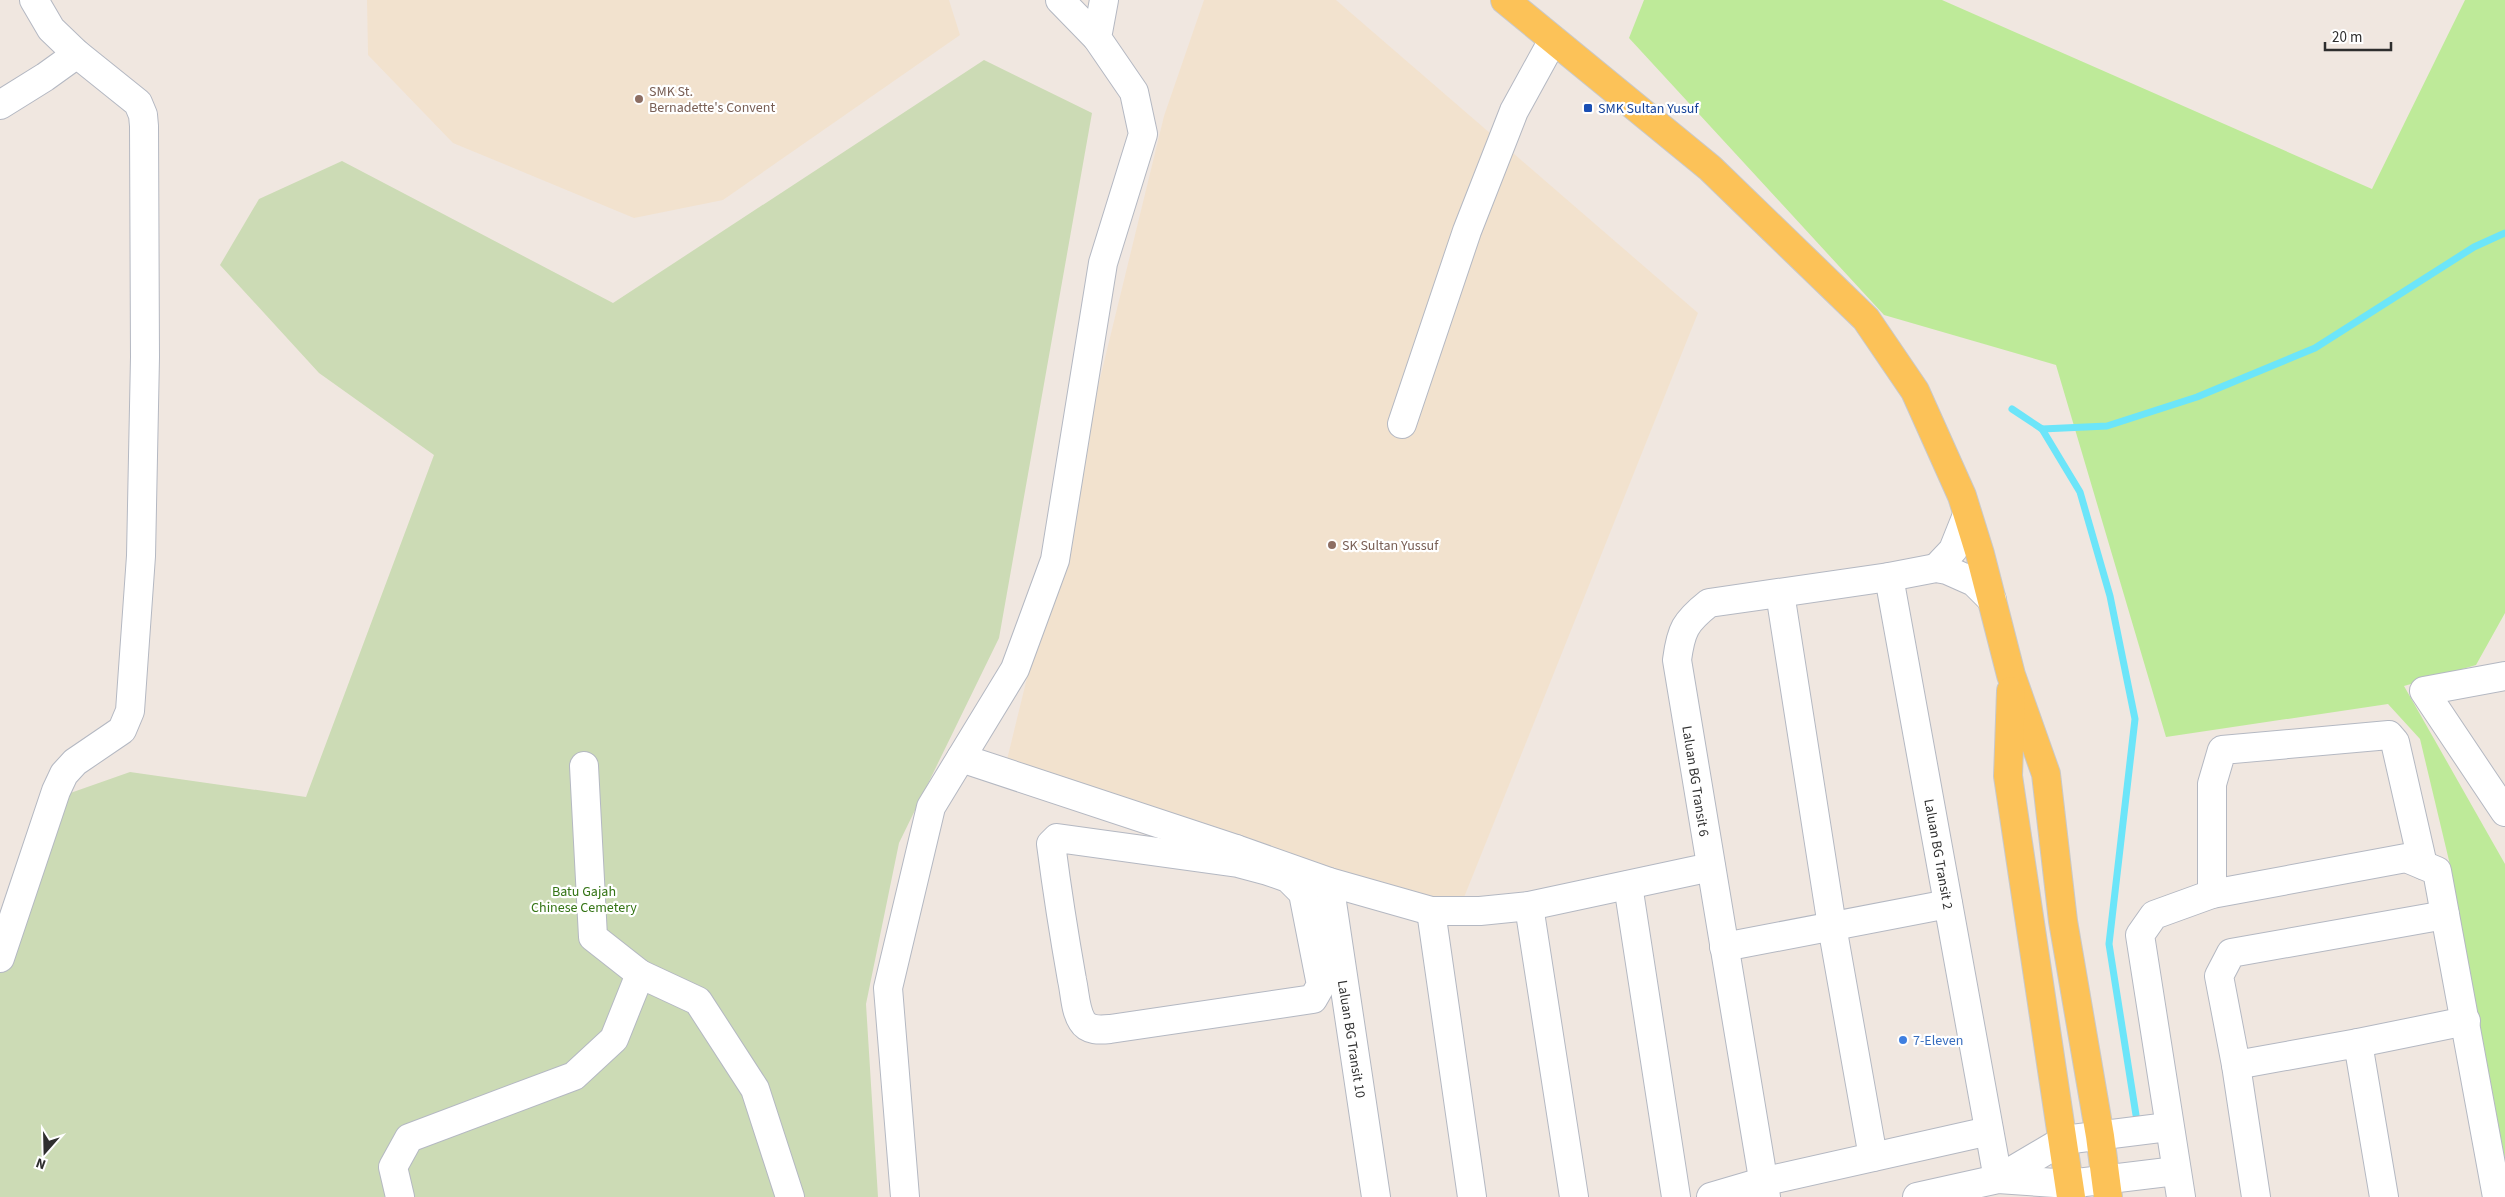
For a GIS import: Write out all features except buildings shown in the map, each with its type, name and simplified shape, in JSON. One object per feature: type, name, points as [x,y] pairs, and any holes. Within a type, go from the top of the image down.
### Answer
[{"type":"main road","points":[[1505,0],[1710,168],[1866,319],[1915,391],[1962,496],[2011,674],[2046,774],[2063,921],[2100,1136],[2107,1188]]},
{"type":"main road","points":[[2011,674],[2008,776],[2070,1190]]},
{"type":"street","points":[[904,1197],[888,988],[931,807],[1015,669],[1055,560],[1103,263],[1142,134],[1134,92],[1097,38],[1060,0]]},
{"type":"street","points":[[1097,38],[1104,0]]},
{"type":"street","points":[[0,958],[56,791],[64,774],[76,762],[122,730],[130,711],[141,556],[145,358],[143,115],[138,103],[76,54],[51,29],[43,4]]},
{"type":"street","points":[[1402,424],[1467,231],[1514,111],[1553,40]]},
{"type":"street","points":[[0,105],[46,77],[76,54]]},
{"type":"street","points":[[1936,568],[1953,550],[1967,515]]},
{"type":"street","name":"Laluan BG Transit 6","points":[[1764,1190],[1677,660],[1680,642],[1690,619],[1709,603],[1889,577],[1936,568],[1947,570],[1974,582],[1992,600]]},
{"type":"street","name":"Laluan BG Transit 2","points":[[1889,577],[1998,1179]]},
{"type":"street","points":[[1780,593],[1832,926],[1873,1157]]},
{"type":"street","points":[[2505,676],[2424,691],[2505,812]]},
{"type":"street","points":[[2212,894],[2212,784],[2222,750],[2389,736],[2395,742],[2423,865]]},
{"type":"street","points":[[961,758],[1237,856],[1431,912],[1480,911],[1529,906],[1711,867]]},
{"type":"street","points":[[584,766],[593,937],[640,974],[698,1001],[755,1089],[790,1197]]},
{"type":"street","points":[[1057,838],[1237,856],[1288,878],[1303,893],[1321,985],[1318,994],[1313,999],[1110,1029],[1098,1030],[1087,1026],[1082,1021],[1077,1006],[1064,938],[1051,844],[1054,840],[1057,838]]},
{"type":"street","points":[[1998,1179],[2070,1190],[2179,1184],[2168,1127],[2140,935],[2154,915],[2212,894],[2406,858],[2437,872],[2497,1197]]},
{"type":"street","name":"Laluan BG Transit 10","points":[[1328,882],[1376,1197]]},
{"type":"street","points":[[1628,884],[1676,1197]]},
{"type":"street","points":[[1724,946],[1948,904]]},
{"type":"street","points":[[1529,906],[1574,1197]]},
{"type":"street","points":[[1431,912],[1472,1197]]},
{"type":"street","points":[[2256,1197],[2236,1064],[2219,976],[2230,953],[2445,915]]},
{"type":"street","points":[[400,1197],[393,1167],[409,1138],[574,1076],[614,1038],[640,974]]},
{"type":"street","points":[[2236,1064],[2358,1044],[2466,1021]]},
{"type":"street","points":[[2358,1044],[2384,1197]]},
{"type":"street","points":[[1917,1197],[1969,1191],[1998,1179],[2064,1140],[2168,1127]]},
{"type":"street","points":[[1711,1197],[1764,1190],[1873,1157],[1989,1131]]},
{"type":"shaded area","name":"SMK St. Bernadette's Convent","points":[[367,0],[949,0],[960,35],[723,200],[634,218],[453,143],[368,55]]},
{"type":"shaded area","name":"SK Sultan Yussuf","points":[[1204,0],[1336,0],[1698,313],[1459,910],[1003,776],[1164,116]]},
{"type":"green space","points":[[1644,0],[1942,0],[2372,189],[2465,0],[2505,0],[2505,613],[2476,665],[2404,686],[2505,864],[2505,1160],[2451,869],[2420,739],[2388,704],[2166,737],[2056,365],[1884,315],[1629,38]]},
{"type":"green space","name":"Batu Gajah Chinese Cemetery","points":[[984,60],[1092,113],[999,638],[899,843],[866,1004],[878,1197],[0,1197],[0,949],[59,797],[130,772],[306,797],[434,455],[319,373],[220,265],[259,199],[342,161],[613,303]]},
{"type":"waterway","points":[[2012,409],[2042,429],[2107,426],[2197,397],[2315,348],[2474,247],[2505,233]]},
{"type":"waterway","points":[[2042,429],[2080,492],[2110,596],[2135,719],[2109,944],[2136,1115]]},
{"type":"place","name":"SMK St. Bernadette's Convent","points":[[639,99]]},
{"type":"place","name":"SMK Sultan Yusuf","points":[[1588,108]]},
{"type":"place","name":"SK Sultan Yussuf","points":[[1332,545]]},
{"type":"place","name":"7-Eleven","points":[[1903,1040]]}]
